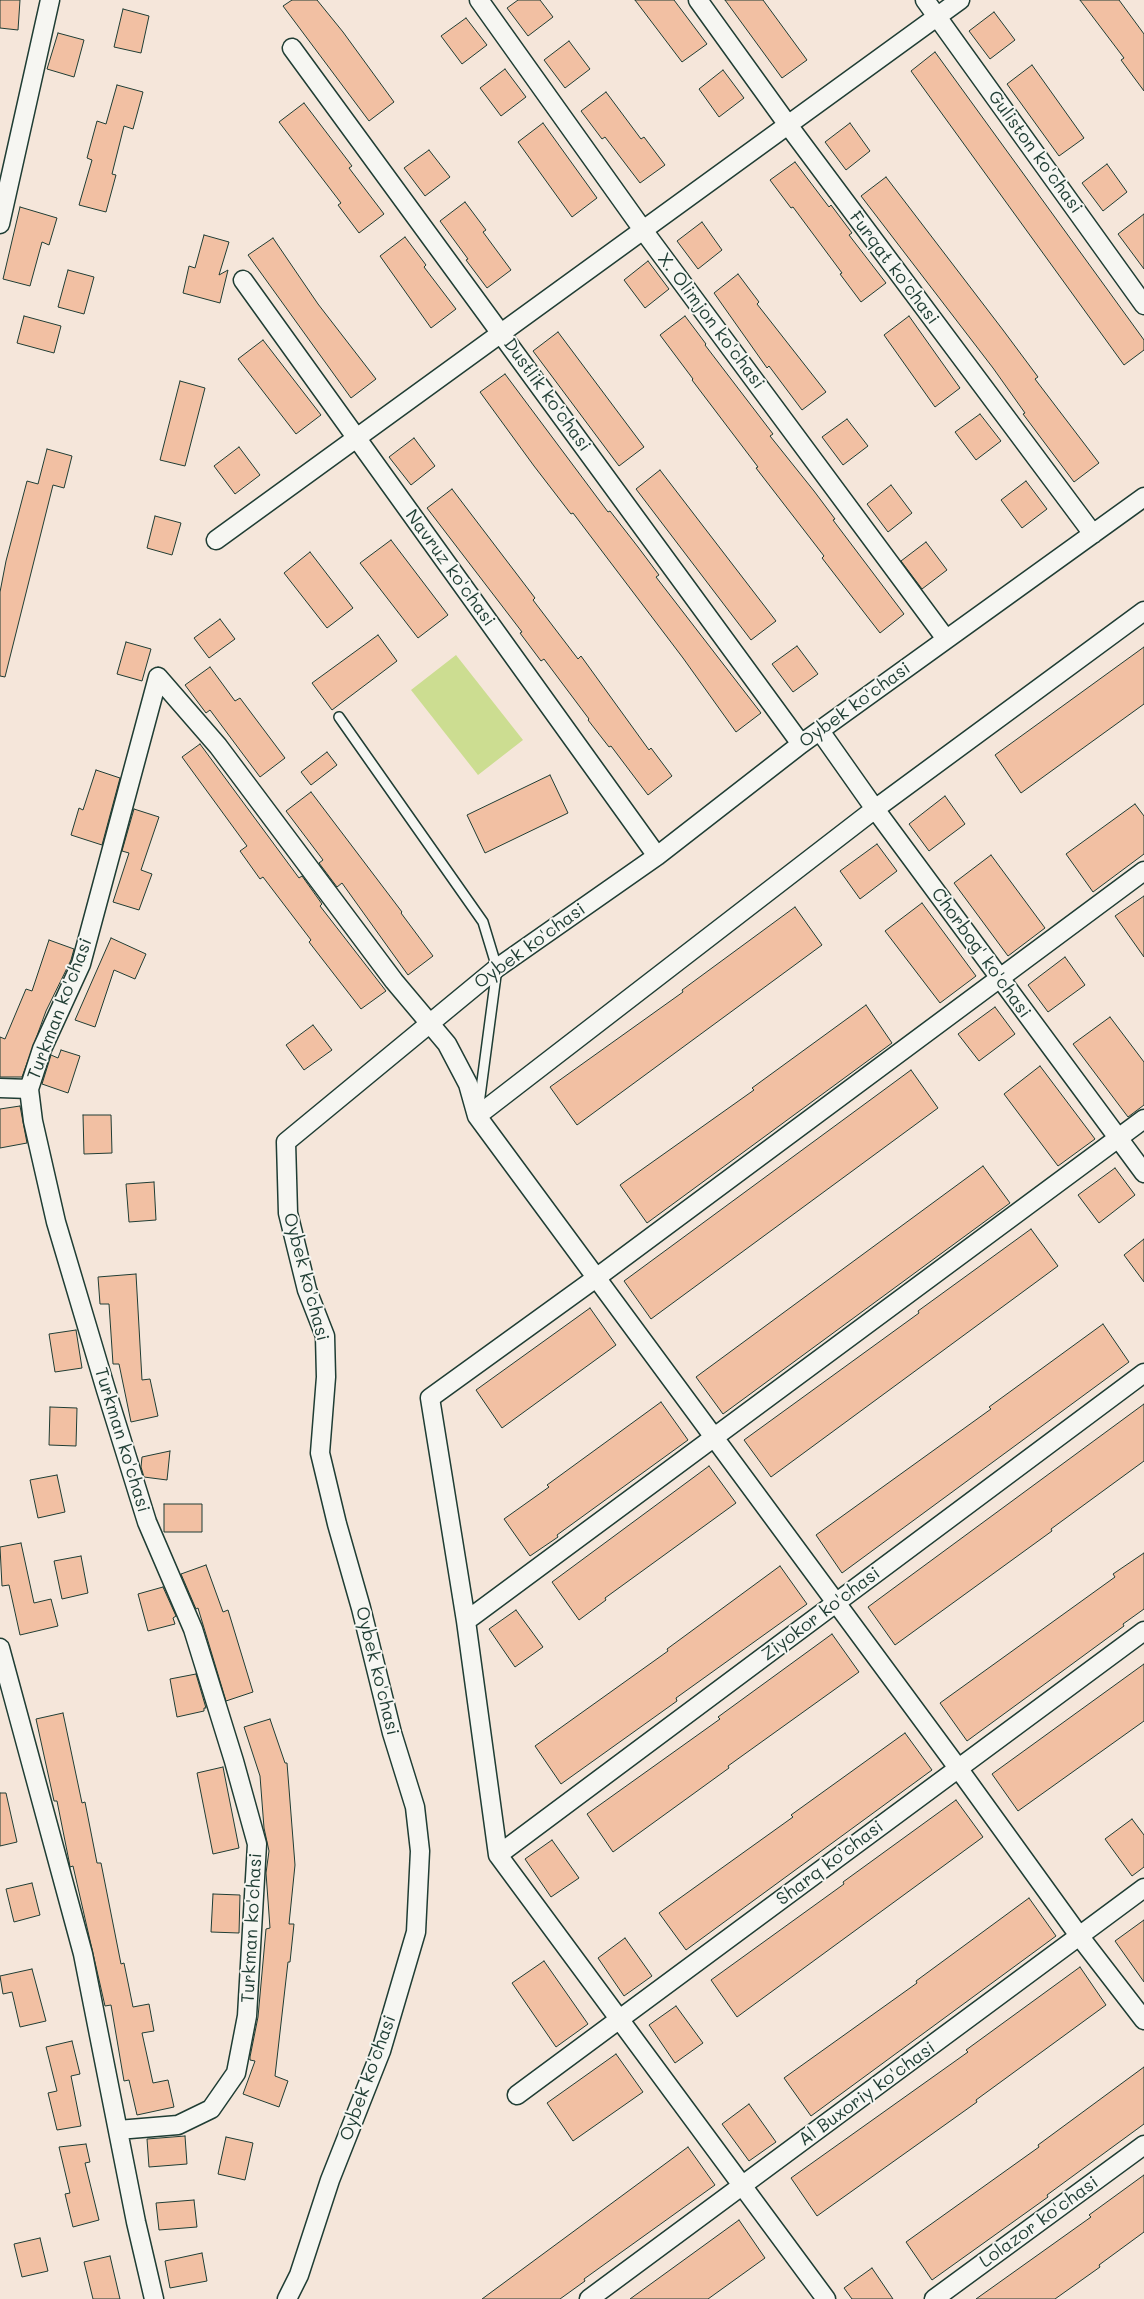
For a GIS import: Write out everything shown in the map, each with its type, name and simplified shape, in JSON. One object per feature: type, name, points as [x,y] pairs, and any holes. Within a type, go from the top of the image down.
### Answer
[{"type":"street","points":[[0,224],[50,0]]},
{"type":"street","name":"X. Olimjon ko'chasi","points":[[479,0],[643,230],[946,639]]},
{"type":"street","name":"Furqat ko'chasi","points":[[698,0],[788,125],[1093,534]]},
{"type":"street","name":"Guliston ko'chasi","points":[[925,0],[1144,305]]},
{"type":"street","points":[[216,540],[960,0]]},
{"type":"street","name":"Dustlik ko'chasi","points":[[292,48],[801,744]]},
{"type":"street","name":"Navruz ko'chasi","points":[[243,280],[657,856]]},
{"type":"street","name":"Oybek ko'chasi","points":[[287,2299],[299,2275],[330,2180],[380,2050],[416,1932],[420,1851],[415,1807],[392,1733],[320,1453],[326,1377],[325,1336],[306,1290],[288,1213],[286,1142],[497,968],[657,856],[801,744],[1144,497]]},
{"type":"street","points":[[477,1116],[875,809],[1144,611]]},
{"type":"street","name":"Turkman ko'chasi","points":[[118,2130],[178,2124],[211,2108],[236,2073],[247,2016],[257,1844],[234,1761],[193,1630],[147,1522],[103,1380],[56,1222],[33,1121],[28,1089],[42,1049],[81,964],[158,677],[218,746],[394,981],[430,1023]]},
{"type":"street","name":"Chorbog' ko'chasi","points":[[820,731],[875,809],[1144,1173]]},
{"type":"street","points":[[826,2299],[498,1855],[466,1621],[430,1398],[596,1278],[1144,871]]},
{"type":"street","points":[[430,1023],[447,1044],[464,1076],[477,1116],[958,1768],[1080,1937],[1144,2020]]},
{"type":"street","points":[[0,1088],[28,1089]]},
{"type":"street","points":[[466,1621],[1144,1119]]},
{"type":"street","name":"Ziyokor ko'chasi","points":[[498,1855],[1144,1373]]},
{"type":"street","name":"Sharq ko'chasi","points":[[517,2095],[1144,1631]]},
{"type":"street","points":[[0,1648],[83,1954],[154,2299]]},
{"type":"street","name":"Al Buxoriy ko'chasi","points":[[589,2299],[1144,1888]]},
{"type":"street","name":"Lolazor ko'chasi","points":[[934,2299],[1144,2145]]},
{"type":"lane","points":[[339,717],[483,922],[497,968],[477,1116]]},
{"type":"green space","points":[[456,655],[523,740],[478,775],[411,690]]},
{"type":"building","points":[[0,0],[20,0],[18,30],[0,28]]},
{"type":"building","points":[[292,0],[317,0],[394,102],[369,121],[283,6]]},
{"type":"building","points":[[518,0],[540,0],[553,17],[528,36],[507,8]]},
{"type":"building","points":[[635,0],[674,0],[707,44],[682,62]]},
{"type":"building","points":[[725,0],[763,0],[807,60],[782,78]]},
{"type":"building","points":[[1080,0],[1119,0],[1144,34],[1144,91],[1121,60],[1124,58]]},
{"type":"building","points":[[123,9],[149,16],[141,53],[114,47]]},
{"type":"building","points":[[994,12],[1015,40],[990,59],[969,31]]},
{"type":"building","points":[[466,18],[487,45],[462,64],[441,36]]},
{"type":"building","points":[[58,33],[84,40],[74,77],[47,69]]},
{"type":"building","points":[[569,41],[590,69],[565,88],[544,60]]},
{"type":"building","points":[[935,52],[1144,340],[1144,350],[1124,365],[911,71]]},
{"type":"building","points":[[1032,65],[1084,138],[1059,156],[1007,84]]},
{"type":"building","points":[[505,69],[526,97],[501,116],[480,88]]},
{"type":"building","points":[[723,70],[744,98],[719,117],[699,89]]},
{"type":"building","points":[[117,85],[143,92],[133,129],[124,126],[112,174],[116,175],[106,212],[79,205],[92,160],[87,158],[97,121],[106,124]]},
{"type":"building","points":[[606,92],[641,139],[644,137],[665,165],[640,183],[605,137],[602,139],[581,111]]},
{"type":"building","points":[[304,103],[352,166],[349,168],[384,214],[359,233],[338,205],[341,203],[279,122]]},
{"type":"building","points":[[543,123],[597,198],[572,217],[518,142]]},
{"type":"building","points":[[850,123],[870,151],[846,170],[825,142]]},
{"type":"building","points":[[429,150],[450,177],[425,196],[404,168]]},
{"type":"building","points":[[795,162],[829,207],[831,205],[852,233],[849,235],[886,283],[861,302],[793,207],[791,208],[770,180]]},
{"type":"building","points":[[1107,164],[1127,192],[1103,211],[1082,183]]},
{"type":"building","points":[[886,177],[1003,330],[1038,377],[1035,379],[1099,463],[1074,482],[1023,414],[1025,413],[993,368],[861,196]]},
{"type":"building","points":[[465,202],[486,230],[483,232],[511,270],[487,288],[440,221]]},
{"type":"building","points":[[20,207],[57,218],[49,245],[42,242],[30,286],[3,279]]},
{"type":"building","points":[[1144,214],[1144,269],[1118,234]]},
{"type":"building","points":[[702,222],[722,250],[698,269],[677,241]]},
{"type":"building","points":[[204,235],[229,242],[219,275],[228,270],[220,303],[183,293],[189,266],[195,268]]},
{"type":"building","points":[[405,237],[426,265],[424,267],[456,309],[431,328],[380,256]]},
{"type":"building","points":[[273,238],[318,304],[376,379],[351,398],[248,255]]},
{"type":"building","points":[[648,261],[669,289],[645,308],[624,280]]},
{"type":"building","points":[[68,270],[94,277],[84,314],[58,307]]},
{"type":"building","points":[[738,274],[759,302],[757,304],[826,392],[802,410],[769,366],[767,368],[714,293]]},
{"type":"building","points":[[24,316],[61,326],[54,353],[17,343]]},
{"type":"building","points":[[685,316],[773,434],[770,436],[814,491],[835,519],[833,520],[904,614],[880,633],[822,558],[824,556],[756,468],[758,467],[660,335]]},
{"type":"building","points":[[909,316],[960,388],[935,407],[884,335]]},
{"type":"building","points":[[558,332],[644,447],[619,466],[533,351]]},
{"type":"building","points":[[263,340],[321,415],[296,434],[238,359]]},
{"type":"building","points":[[505,374],[608,512],[610,511],[638,547],[659,575],[656,577],[761,713],[736,732],[683,658],[573,513],[571,514],[534,466],[480,392]]},
{"type":"building","points":[[180,381],[205,388],[185,466],[160,460]]},
{"type":"building","points":[[980,414],[1001,441],[976,460],[955,432]]},
{"type":"building","points":[[847,419],[868,446],[843,465],[822,437]]},
{"type":"building","points":[[414,438],[435,466],[411,485],[389,457]]},
{"type":"building","points":[[239,447],[260,475],[235,494],[214,466]]},
{"type":"building","points":[[47,449],[72,456],[64,488],[53,485],[5,677],[0,676],[0,592],[27,481],[38,484]]},
{"type":"building","points":[[660,470],[776,621],[751,640],[636,489]]},
{"type":"building","points":[[1026,481],[1047,509],[1022,528],[1001,500]]},
{"type":"building","points":[[891,485],[912,513],[888,532],[867,504]]},
{"type":"building","points":[[452,489],[535,598],[533,600],[578,659],[581,656],[649,750],[651,748],[672,776],[648,795],[611,746],[609,747],[588,720],[544,659],[541,661],[520,633],[522,632],[427,508]]},
{"type":"building","points":[[155,516],[181,523],[172,555],[147,548]]},
{"type":"building","points":[[391,540],[448,615],[418,638],[360,563]]},
{"type":"building","points":[[926,542],[947,570],[922,589],[901,561]]},
{"type":"building","points":[[310,552],[353,608],[327,628],[284,573]]},
{"type":"building","points":[[220,619],[235,639],[209,658],[194,638]]},
{"type":"building","points":[[378,635],[397,661],[332,710],[312,683]]},
{"type":"building","points":[[126,642],[151,649],[142,681],[117,674]]},
{"type":"building","points":[[797,646],[818,674],[793,692],[772,664]]},
{"type":"building","points":[[1144,647],[1144,704],[1021,793],[995,755]]},
{"type":"building","points":[[210,667],[235,701],[240,698],[285,758],[260,777],[210,710],[206,713],[185,685]]},
{"type":"building","points":[[200,744],[299,878],[302,876],[322,904],[320,906],[386,991],[361,1009],[309,942],[311,940],[263,877],[260,879],[240,851],[247,846],[182,757]]},
{"type":"building","points":[[327,752],[337,765],[311,785],[301,772]]},
{"type":"building","points":[[96,770],[120,778],[102,845],[71,835],[79,808],[83,810]]},
{"type":"building","points":[[550,775],[568,813],[485,853],[467,815]]},
{"type":"building","points":[[311,792],[433,956],[408,975],[342,883],[337,887],[319,863],[323,860],[286,811]]},
{"type":"building","points":[[945,796],[965,824],[929,851],[909,824]]},
{"type":"building","points":[[1135,804],[1144,816],[1144,854],[1093,892],[1066,854]]},
{"type":"building","points":[[134,809],[159,817],[141,870],[152,874],[139,910],[113,902],[129,853],[122,851]]},
{"type":"building","points":[[877,844],[897,871],[860,899],[840,871]]},
{"type":"building","points":[[991,855],[1045,928],[1008,956],[954,883]]},
{"type":"building","points":[[1144,896],[1144,957],[1115,916]]},
{"type":"building","points":[[922,903],[976,976],[940,1003],[885,931]]},
{"type":"building","points":[[795,907],[822,945],[577,1125],[550,1087],[683,992],[682,990]]},
{"type":"building","points":[[111,938],[146,954],[135,979],[114,970],[95,1027],[75,1020]]},
{"type":"building","points":[[49,940],[74,949],[71,960],[46,1011],[22,1077],[0,1077],[0,1037],[5,1039],[26,989],[32,991]]},
{"type":"building","points":[[1065,957],[1085,985],[1048,1012],[1028,985]]},
{"type":"building","points":[[866,1005],[892,1043],[647,1223],[620,1185],[754,1090],[752,1088]]},
{"type":"building","points":[[995,1007],[1015,1034],[979,1061],[958,1034]]},
{"type":"building","points":[[1110,1017],[1144,1062],[1144,1105],[1128,1117],[1073,1044]]},
{"type":"building","points":[[313,1025],[332,1050],[304,1070],[286,1045]]},
{"type":"building","points":[[61,1050],[80,1056],[68,1093],[42,1084],[51,1055],[58,1058]]},
{"type":"building","points":[[1040,1066],[1095,1139],[1058,1166],[1004,1094]]},
{"type":"building","points":[[911,1070],[938,1108],[651,1319],[624,1281]]},
{"type":"building","points":[[20,1106],[27,1143],[0,1148],[0,1109]]},
{"type":"building","points":[[83,1115],[111,1115],[112,1153],[84,1154]]},
{"type":"building","points":[[983,1166],[1010,1203],[723,1414],[696,1377]]},
{"type":"building","points":[[1115,1168],[1135,1195],[1099,1223],[1078,1195]]},
{"type":"building","points":[[154,1182],[156,1220],[129,1222],[126,1184]]},
{"type":"building","points":[[1031,1229],[1058,1266],[771,1477],[744,1440]]},
{"type":"building","points":[[1144,1239],[1144,1282],[1124,1255]]},
{"type":"building","points":[[136,1274],[142,1380],[150,1379],[158,1416],[131,1422],[119,1364],[113,1364],[109,1304],[100,1304],[98,1277]]},
{"type":"building","points":[[590,1308],[616,1345],[502,1428],[476,1390]]},
{"type":"building","points":[[1103,1324],[1129,1362],[842,1573],[816,1535],[991,1409],[989,1407]]},
{"type":"building","points":[[76,1330],[82,1368],[55,1372],[49,1334]]},
{"type":"building","points":[[661,1402],[688,1440],[530,1556],[504,1519],[549,1487],[547,1485]]},
{"type":"building","points":[[1144,1404],[1144,1461],[1051,1529],[1052,1531],[895,1645],[868,1607]]},
{"type":"building","points":[[50,1407],[77,1408],[76,1446],[49,1445]]},
{"type":"building","points":[[170,1451],[167,1480],[144,1477],[141,1467],[142,1457]]},
{"type":"building","points":[[709,1466],[736,1503],[605,1598],[606,1600],[579,1620],[552,1582]]},
{"type":"building","points":[[57,1475],[65,1512],[38,1518],[30,1480]]},
{"type":"building","points":[[164,1504],[202,1504],[202,1532],[164,1532]]},
{"type":"building","points":[[21,1543],[34,1603],[51,1599],[58,1626],[20,1635],[9,1585],[2,1586],[0,1547]]},
{"type":"building","points":[[1144,1553],[1144,1609],[1123,1624],[1124,1626],[967,1741],[940,1703],[1115,1577],[1113,1574]]},
{"type":"building","points":[[81,1556],[88,1593],[62,1599],[54,1561]]},
{"type":"building","points":[[206,1565],[223,1612],[228,1610],[253,1692],[226,1701],[198,1608],[196,1609],[181,1574]]},
{"type":"building","points":[[780,1566],[807,1604],[676,1698],[677,1701],[561,1784],[535,1746],[668,1651],[667,1649]]},
{"type":"building","points":[[163,1587],[176,1616],[173,1618],[175,1624],[148,1631],[138,1594]]},
{"type":"building","points":[[516,1610],[543,1647],[515,1667],[489,1629]]},
{"type":"building","points":[[832,1634],[859,1672],[613,1852],[587,1814],[720,1719],[718,1717]]},
{"type":"building","points":[[1144,1664],[1144,1721],[1018,1811],[992,1774]]},
{"type":"building","points":[[196,1674],[206,1708],[204,1708],[204,1711],[177,1717],[170,1679]]},
{"type":"building","points":[[63,1713],[82,1803],[85,1802],[97,1863],[101,1863],[121,1964],[124,1963],[133,2007],[149,2004],[154,2031],[142,2033],[153,2083],[168,2080],[174,2107],[137,2115],[129,2080],[124,2081],[111,2005],[105,2006],[73,1866],[70,1867],[57,1801],[54,1801],[36,1719]]},
{"type":"building","points":[[270,1719],[285,1763],[287,1763],[295,1865],[289,1924],[294,1924],[275,2076],[288,2081],[279,2107],[243,2094],[255,2061],[250,2060],[250,2057],[258,2017],[266,1929],[270,1928],[266,1873],[269,1851],[264,1828],[260,1776],[244,1727]]},
{"type":"building","points":[[905,1733],[932,1770],[686,1950],[659,1913],[793,1817],[791,1815]]},
{"type":"building","points":[[223,1767],[239,1848],[213,1854],[197,1773]]},
{"type":"building","points":[[0,1793],[6,1793],[17,1842],[0,1846]]},
{"type":"building","points":[[956,1800],[983,1837],[737,2017],[711,1980]]},
{"type":"building","points":[[1132,1819],[1144,1835],[1144,1867],[1132,1876],[1105,1839]]},
{"type":"building","points":[[552,1840],[579,1878],[551,1897],[525,1859]]},
{"type":"building","points":[[32,1883],[40,1915],[14,1922],[6,1889]]},
{"type":"building","points":[[213,1894],[240,1895],[239,1933],[211,1932]]},
{"type":"building","points":[[1029,1898],[1056,1936],[811,2116],[784,2078],[917,1983],[916,1981]]},
{"type":"building","points":[[1144,1920],[1144,1982],[1115,1941]]},
{"type":"building","points":[[625,1938],[652,1976],[624,1996],[598,1958]]},
{"type":"building","points":[[544,1961],[588,2024],[556,2047],[512,1983]]},
{"type":"building","points":[[1080,1967],[1106,2005],[976,2100],[977,2102],[817,2216],[791,2178],[968,2052],[966,2050]]},
{"type":"building","points":[[32,1969],[46,2021],[20,2027],[12,1992],[3,1994],[0,1976]]},
{"type":"building","points":[[676,2006],[703,2043],[675,2063],[649,2025]]},
{"type":"building","points":[[72,2041],[80,2074],[71,2076],[81,2126],[57,2130],[48,2093],[57,2091],[46,2047]]},
{"type":"building","points":[[616,2054],[643,2092],[573,2141],[547,2103]]},
{"type":"building","points":[[1144,2067],[1144,2124],[1047,2195],[1048,2197],[932,2280],[906,2242],[1039,2147],[1038,2145]]},
{"type":"building","points":[[749,2104],[776,2142],[749,2161],[722,2124]]},
{"type":"building","points":[[185,2136],[187,2164],[149,2167],[147,2139]]},
{"type":"building","points":[[226,2137],[253,2143],[245,2180],[218,2174]]},
{"type":"building","points":[[86,2144],[90,2162],[85,2163],[99,2220],[73,2227],[65,2194],[70,2193],[59,2147]]},
{"type":"building","points":[[688,2147],[715,2185],[584,2279],[585,2281],[560,2299],[482,2299]]},
{"type":"building","points":[[1144,2175],[1144,2232],[1099,2265],[1100,2267],[1055,2299],[976,2299],[1091,2217],[1089,2215]]},
{"type":"building","points":[[194,2200],[197,2227],[159,2230],[156,2203]]},
{"type":"building","points":[[739,2220],[765,2258],[708,2299],[630,2299]]},
{"type":"building","points":[[40,2238],[48,2271],[22,2277],[14,2244]]},
{"type":"building","points":[[202,2253],[207,2281],[170,2288],[165,2261]]},
{"type":"building","points":[[110,2256],[120,2299],[93,2299],[84,2262]]},
{"type":"building","points":[[872,2268],[893,2299],[852,2299],[844,2288]]}]
